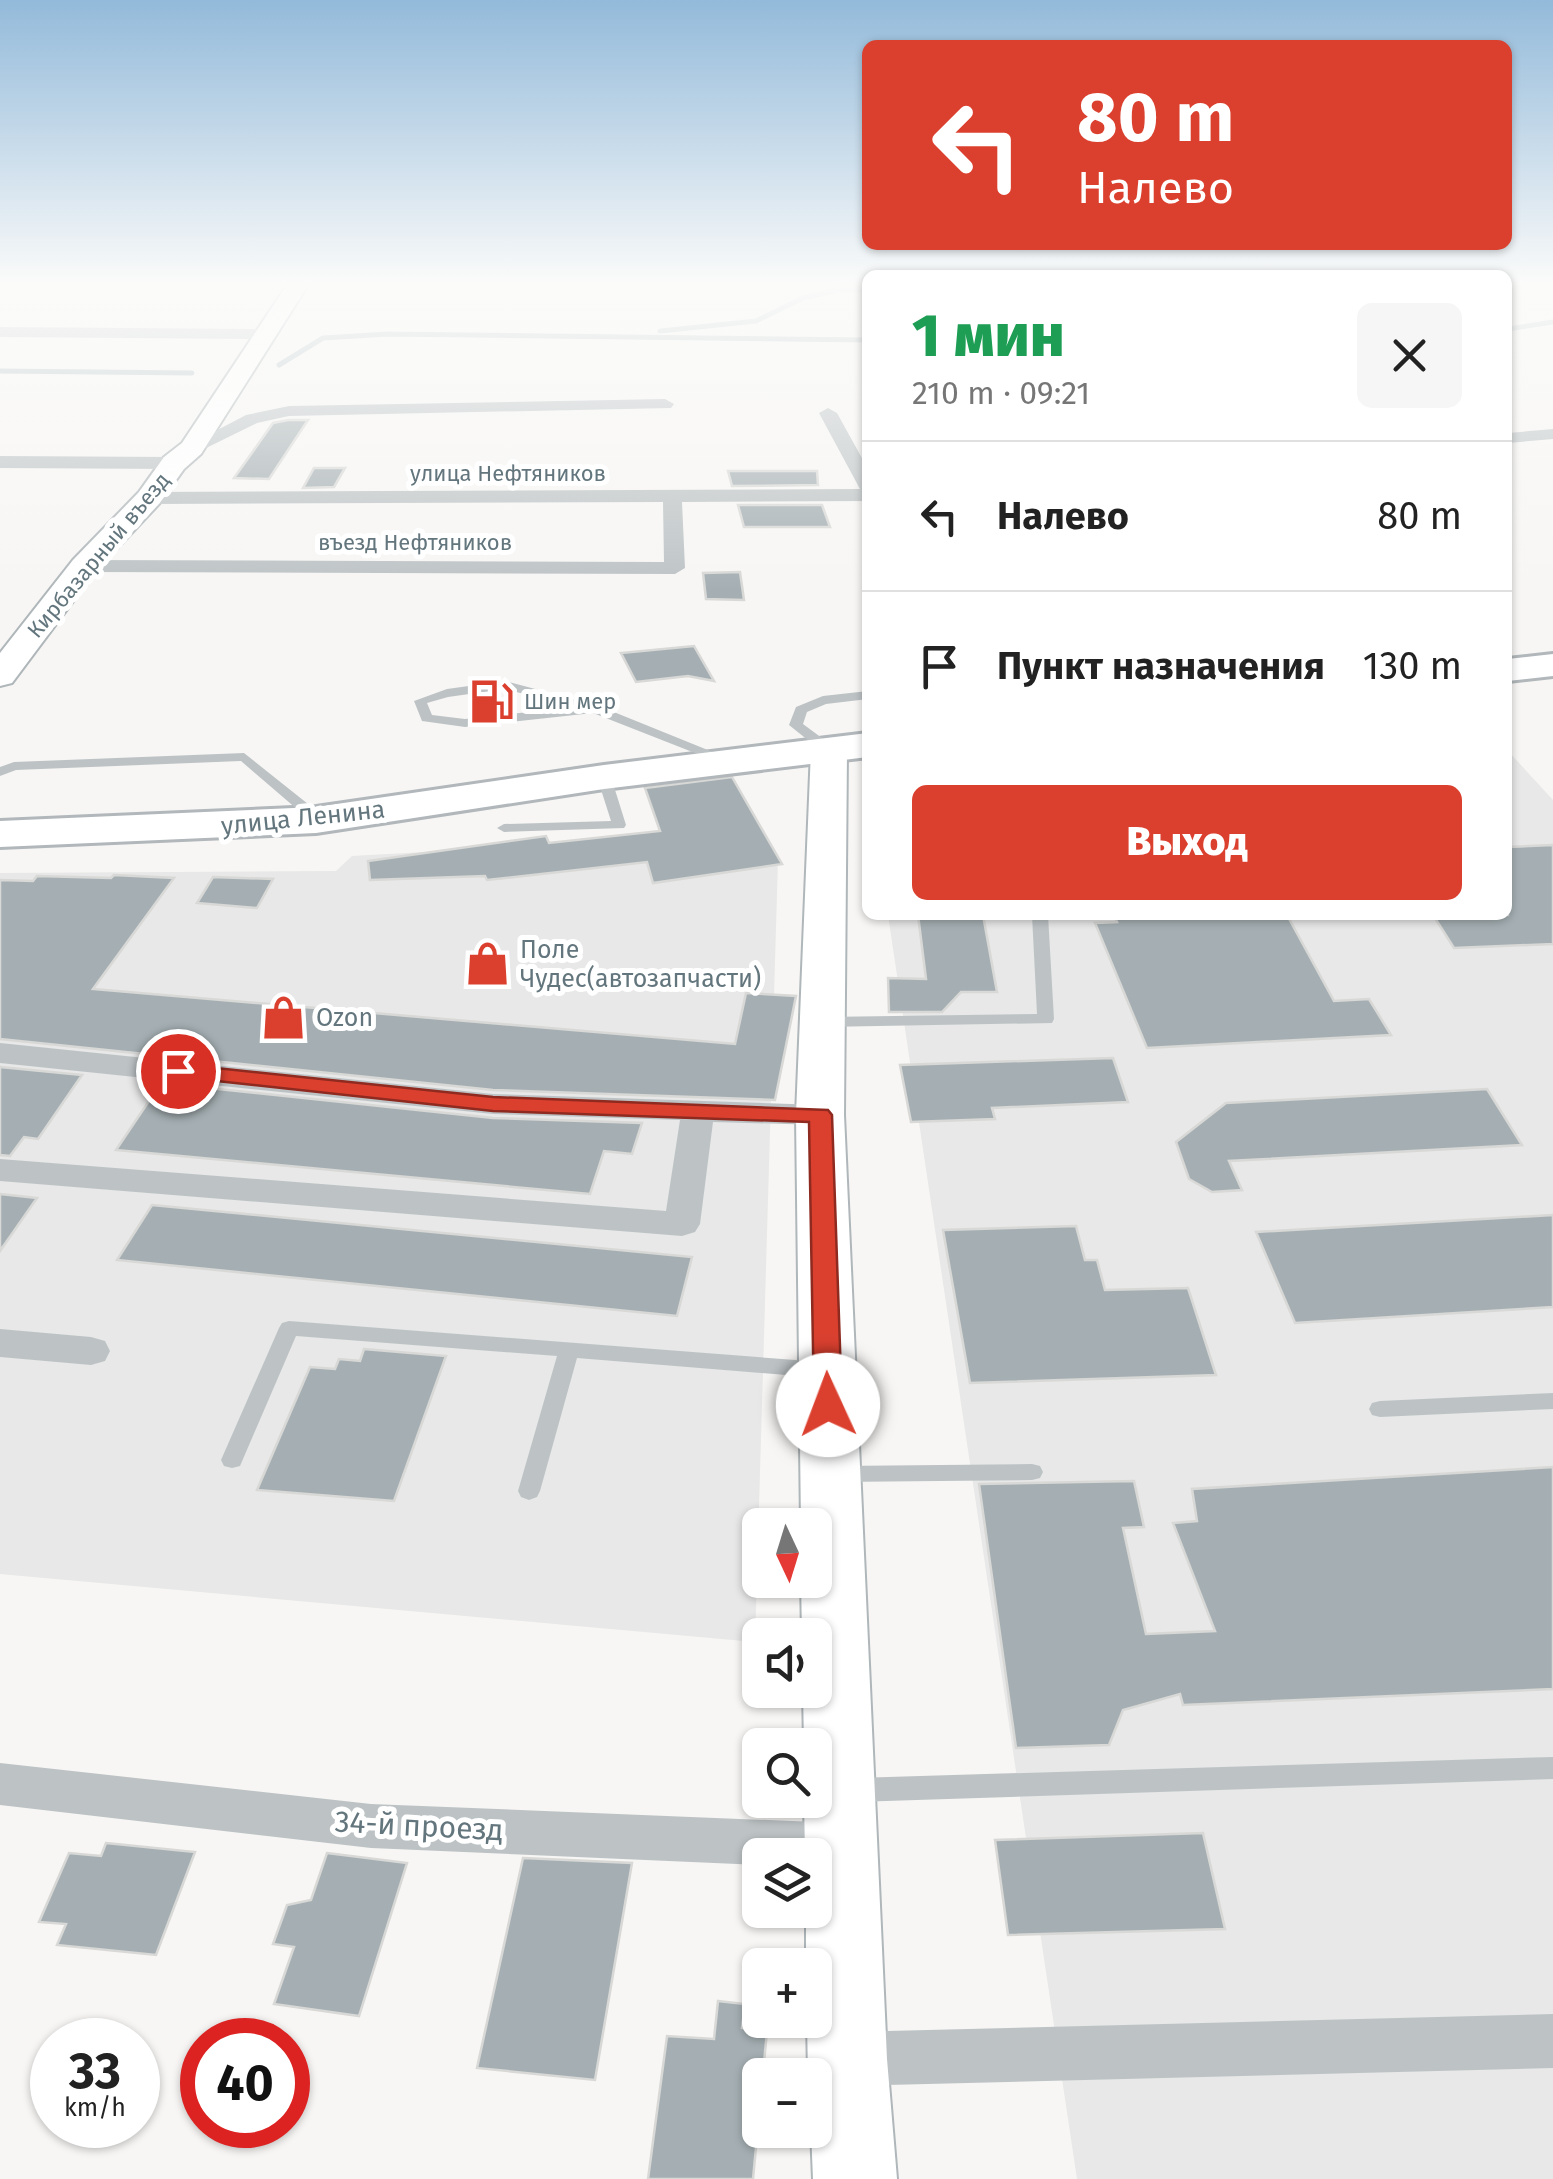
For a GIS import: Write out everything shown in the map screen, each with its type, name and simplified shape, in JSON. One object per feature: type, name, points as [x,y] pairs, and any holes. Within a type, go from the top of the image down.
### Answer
[{"type":"main road","points":[[1512,670],[1553,665]]},
{"type":"main road","name":"улица Ленина","points":[[0,834],[316,820],[604,777],[848,748]]},
{"type":"main road","name":"улица Ленина","points":[[0,818],[303,806],[604,777]]},
{"type":"street","name":"Кирбазарный въезд","points":[[0,676],[84,566],[149,498],[230,387]]},
{"type":"street","points":[[0,462],[183,455],[252,419],[289,411],[665,404]]},
{"type":"street","points":[[828,413],[862,476]]},
{"type":"street","points":[[1515,438],[1553,434]]},
{"type":"street","name":"улица Нефтяников","points":[[149,498],[862,495]]},
{"type":"street","name":"въезд Нефтяников","points":[[84,566],[675,568],[672,498]]},
{"type":"street","points":[[848,748],[823,1022],[820,1115],[847,2059],[855,2179]]},
{"type":"street","points":[[0,1053],[493,1104],[820,1115]]},
{"type":"street","points":[[0,1170],[682,1224],[698,1111]]},
{"type":"street","points":[[0,1343],[91,1352]]},
{"type":"street","name":"34-й проезд","points":[[0,1784],[371,1826],[840,1818]]},
{"type":"street","points":[[847,2059],[1553,2042]]},
{"type":"lane","points":[[594,709],[465,723],[427,718],[420,701],[505,685],[594,709],[729,761]]},
{"type":"lane","points":[[848,748],[796,725],[801,710],[823,700],[862,696]]},
{"type":"lane","points":[[0,772],[14,766],[244,757],[303,806]]},
{"type":"lane","points":[[504,828],[619,825],[604,777]]},
{"type":"lane","points":[[823,1022],[1046,1019],[1040,920]]},
{"type":"lane","points":[[232,1460],[288,1328],[827,1370]]},
{"type":"lane","points":[[530,1491],[569,1350]]},
{"type":"lane","points":[[1380,1409],[1553,1401]]},
{"type":"lane","points":[[830,1474],[1032,1472]]},
{"type":"lane","points":[[840,1818],[1553,1768]]},
{"type":"shaded area","points":[[1512,755],[1553,800],[1553,2179],[1077,2179],[889,920],[1512,920]]},
{"type":"shaded area","points":[[717,836],[778,859],[759,1508],[742,1508],[742,1598],[756,1598],[756,1618],[742,1618],[742,1641],[0,1574],[0,873],[336,871],[352,856]]},
{"type":"building","points":[[308,420],[269,479],[234,478],[273,423]]},
{"type":"building","points":[[314,468],[345,468],[334,487],[303,488]]},
{"type":"building","points":[[728,471],[817,471],[818,485],[732,486]]},
{"type":"building","points":[[738,505],[822,505],[830,527],[744,527]]},
{"type":"building","points":[[740,572],[744,600],[706,599],[703,573]]},
{"type":"building","points":[[694,646],[714,681],[688,676],[636,682],[621,653]]},
{"type":"building","points":[[732,777],[782,864],[653,883],[647,862],[487,880],[485,876],[370,880],[368,861],[546,836],[549,843],[660,831],[645,788]]},
{"type":"building","points":[[1553,845],[1553,944],[1454,948],[1436,920],[1512,920],[1512,847]]},
{"type":"building","points":[[114,875],[174,878],[93,989],[735,1044],[746,993],[796,996],[775,1100],[493,1090],[0,1039],[0,880]]},
{"type":"building","points":[[213,877],[273,879],[257,908],[197,903]]},
{"type":"building","points":[[919,920],[984,920],[997,992],[961,992],[942,1012],[889,1012],[888,978],[926,979]]},
{"type":"building","points":[[1290,920],[1334,1001],[1369,999],[1391,1035],[1147,1048],[1095,923]]},
{"type":"building","points":[[1113,1058],[1128,1102],[992,1108],[995,1119],[911,1122],[900,1065]]},
{"type":"building","points":[[0,1067],[82,1075],[38,1139],[24,1137],[10,1156],[0,1155]]},
{"type":"building","points":[[161,1083],[493,1118],[642,1123],[632,1154],[604,1151],[590,1194],[116,1150]]},
{"type":"building","points":[[1487,1089],[1522,1145],[1229,1161],[1242,1190],[1212,1192],[1189,1179],[1176,1142],[1226,1103]]},
{"type":"building","points":[[0,1194],[37,1198],[0,1251]]},
{"type":"building","points":[[152,1205],[692,1257],[677,1316],[117,1260]]},
{"type":"building","points":[[1553,1215],[1553,1307],[1295,1323],[1256,1232]]},
{"type":"building","points":[[1076,1226],[1085,1260],[1097,1260],[1105,1290],[1188,1288],[1216,1375],[970,1383],[943,1230]]},
{"type":"building","points":[[364,1349],[446,1356],[394,1501],[257,1490],[310,1367],[335,1369],[339,1359],[360,1361]]},
{"type":"building","points":[[1553,1467],[1553,1689],[1183,1705],[1180,1694],[1123,1710],[1109,1745],[1016,1748],[979,1484],[1134,1481],[1144,1527],[1123,1528],[1146,1634],[1215,1631],[1173,1523],[1197,1521],[1192,1489]]},
{"type":"building","points":[[1203,1833],[1225,1929],[1008,1935],[995,1840]]},
{"type":"building","points":[[106,1843],[195,1852],[156,1955],[57,1945],[66,1924],[39,1922],[69,1853],[101,1856]]},
{"type":"building","points":[[327,1853],[407,1863],[359,2016],[274,2004],[294,1947],[273,1944],[287,1905],[311,1900]]},
{"type":"building","points":[[523,1858],[632,1863],[595,2080],[477,2068]]},
{"type":"building","points":[[718,2001],[742,2004],[742,2038],[766,2038],[764,2058],[742,2058],[742,2148],[756,2148],[753,2179],[648,2179],[667,2036],[714,2039]]},
{"type":"place","name":"Шин мер","points":[[491,701]]},
{"type":"place","name":"Поле Чудес(автозапчасти)","points":[[487,963]]},
{"type":"place","name":"Ozon","points":[[283,1017]]},
{"type":"route","points":[[178,1071],[493,1104],[820,1115],[828,1405]]}]
